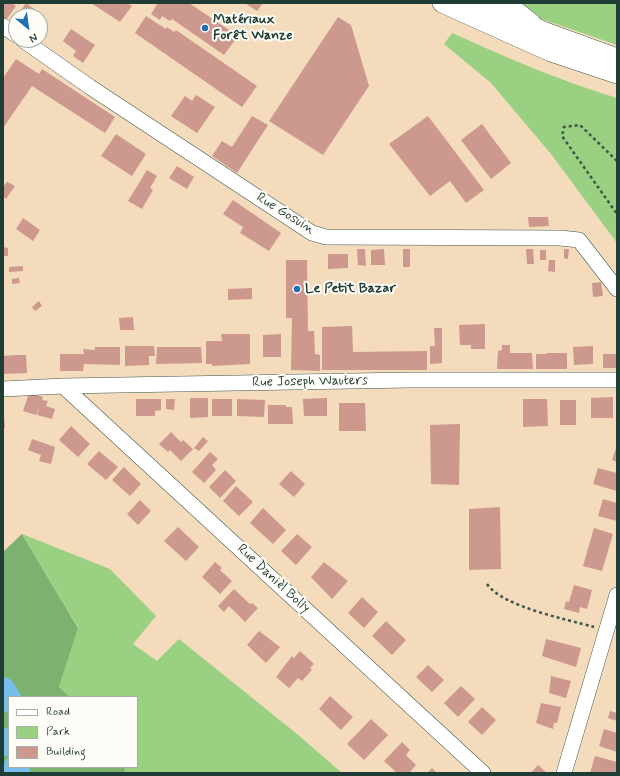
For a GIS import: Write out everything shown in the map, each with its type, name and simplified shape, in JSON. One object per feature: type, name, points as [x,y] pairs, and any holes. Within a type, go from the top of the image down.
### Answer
[{"type":"main road","points":[[442,3],[551,52],[617,74]]},
{"type":"main road","points":[[477,3],[548,33],[617,58]]},
{"type":"street","points":[[509,3],[548,33]]},
{"type":"street","name":"Rue Gosuin","points":[[34,48],[90,87],[312,233],[326,237],[560,238],[579,240],[617,289]]},
{"type":"street","name":"Rue Joseph Wauters","points":[[3,389],[62,386],[410,380],[617,380]]},
{"type":"street","name":"Rue Danièl Bolly","points":[[62,386],[484,773]]},
{"type":"street","points":[[564,773],[617,595]]},
{"type":"path","points":[[617,161],[580,125],[564,127],[562,136],[617,214]]},
{"type":"path","points":[[487,584],[491,590],[517,604],[606,630]]},
{"type":"green space","points":[[519,3],[617,3],[617,45],[536,17]]},
{"type":"green space","points":[[452,33],[513,60],[617,98],[617,243],[551,154],[491,83],[444,44]]},
{"type":"green space","points":[[22,534],[110,569],[156,616],[133,644],[157,661],[179,639],[297,734],[342,773],[126,773],[124,768],[138,768],[138,696],[69,696],[59,687],[78,627]]},
{"type":"green space","points":[[22,534],[78,628],[59,687],[69,696],[8,696],[8,768],[124,768],[126,773],[6,773],[3,764],[3,552]]},
{"type":"building","points":[[3,3],[12,3],[16,6],[15,8],[8,8],[8,17],[6,20],[3,17]]},
{"type":"building","points":[[26,3],[33,8],[23,8]]},
{"type":"building","points":[[91,3],[127,3],[132,6],[120,22]]},
{"type":"building","name":"Matériaux Forêt Wanze","points":[[158,3],[189,3],[238,36],[224,55],[172,19],[170,21],[162,16],[160,20],[151,14]]},
{"type":"building","points":[[245,3],[263,3],[257,11]]},
{"type":"building","points":[[146,16],[166,29],[167,27],[174,32],[176,30],[257,86],[242,107],[135,33]]},
{"type":"building","points":[[338,17],[351,25],[369,86],[323,155],[269,121]]},
{"type":"building","points":[[71,29],[95,45],[83,63],[73,56],[76,51],[63,41]]},
{"type":"building","points":[[16,59],[39,74],[42,69],[115,117],[105,133],[32,86],[3,128],[3,78]]},
{"type":"building","points":[[196,95],[215,107],[197,133],[171,116],[185,96],[192,101]]},
{"type":"building","points":[[252,116],[268,125],[237,173],[212,156],[222,141],[232,147]]},
{"type":"building","points":[[428,116],[484,190],[466,203],[450,181],[430,196],[389,144]]},
{"type":"building","points":[[482,124],[511,163],[491,179],[461,140]]},
{"type":"building","points":[[116,134],[146,154],[132,176],[101,156]]},
{"type":"building","points":[[177,166],[194,177],[187,189],[169,178]]},
{"type":"building","points":[[147,170],[157,176],[150,188],[153,190],[142,209],[128,201]]},
{"type":"building","points":[[7,182],[15,186],[6,199],[3,196],[3,187]]},
{"type":"building","points":[[233,200],[281,233],[269,251],[240,233],[243,227],[223,214]]},
{"type":"building","points":[[528,217],[548,217],[549,226],[529,227]]},
{"type":"building","points":[[23,218],[40,230],[33,241],[16,229]]},
{"type":"building","points":[[3,247],[8,248],[8,256],[3,256]]},
{"type":"building","points":[[357,249],[365,249],[366,266],[358,265]]},
{"type":"building","points":[[384,249],[385,265],[371,265],[371,250]]},
{"type":"building","points":[[403,249],[410,249],[410,267],[403,267]]},
{"type":"building","points":[[526,249],[533,249],[534,264],[527,264]]},
{"type":"building","points":[[564,249],[569,249],[568,259],[564,258]]},
{"type":"building","points":[[540,250],[546,250],[546,260],[540,260]]},
{"type":"building","points":[[328,254],[348,254],[348,268],[328,269]]},
{"type":"building","name":"Le Petit Bazar","points":[[286,260],[307,260],[308,331],[314,331],[315,354],[320,355],[320,371],[291,370],[292,318],[286,318]]},
{"type":"building","points":[[549,260],[555,260],[555,272],[548,271]]},
{"type":"building","points":[[23,266],[23,271],[9,272],[9,267]]},
{"type":"building","points":[[19,278],[20,283],[12,284],[12,279]]},
{"type":"building","points":[[601,282],[603,296],[593,297],[592,283]]},
{"type":"building","points":[[252,288],[252,299],[228,300],[228,289]]},
{"type":"building","points":[[39,301],[42,306],[35,311],[32,307]]},
{"type":"building","points":[[133,317],[134,330],[120,330],[119,318]]},
{"type":"building","points":[[485,324],[485,349],[471,349],[471,345],[460,345],[459,325]]},
{"type":"building","points":[[352,326],[353,352],[427,351],[427,370],[322,370],[322,327]]},
{"type":"building","points":[[434,328],[442,328],[442,363],[430,364],[430,346],[435,346]]},
{"type":"building","points":[[221,334],[250,334],[250,364],[212,366],[212,364],[206,364],[206,341],[222,341]]},
{"type":"building","points":[[281,334],[281,357],[263,357],[263,335]]},
{"type":"building","points":[[502,345],[510,345],[510,353],[532,353],[533,369],[497,369],[498,351],[502,350]]},
{"type":"building","points":[[125,346],[154,346],[155,356],[149,356],[149,365],[125,366]]},
{"type":"building","points":[[593,346],[593,364],[574,365],[573,347]]},
{"type":"building","points":[[95,347],[120,347],[120,365],[84,364],[83,371],[60,371],[60,354],[84,354],[83,349],[95,350]]},
{"type":"building","points":[[157,347],[201,347],[202,363],[156,364]]},
{"type":"building","points":[[567,353],[567,369],[536,369],[536,354]]},
{"type":"building","points":[[603,354],[617,354],[617,368],[603,368]]},
{"type":"building","points":[[26,355],[27,373],[3,374],[3,356]]},
{"type":"building","points":[[29,393],[43,397],[42,400],[48,401],[46,406],[55,409],[52,419],[37,415],[40,405],[36,415],[23,411]]},
{"type":"building","points":[[613,397],[613,418],[591,418],[591,398]]},
{"type":"building","points":[[190,398],[208,398],[208,417],[190,418]]},
{"type":"building","points":[[327,398],[327,416],[304,416],[303,399]]},
{"type":"building","points":[[136,399],[161,399],[161,410],[155,411],[155,416],[136,416]]},
{"type":"building","points":[[166,399],[175,399],[174,410],[166,409]]},
{"type":"building","points":[[212,399],[232,399],[232,416],[212,416]]},
{"type":"building","points":[[237,399],[265,400],[264,417],[237,416]]},
{"type":"building","points":[[523,399],[547,399],[548,426],[523,427]]},
{"type":"building","points":[[560,400],[576,400],[576,425],[560,425]]},
{"type":"building","points":[[339,403],[365,403],[366,431],[339,431]]},
{"type":"building","points":[[268,405],[286,405],[286,407],[292,407],[293,424],[268,424]]},
{"type":"building","points":[[4,416],[5,428],[3,428]]},
{"type":"building","points":[[460,424],[459,485],[431,484],[430,425]]},
{"type":"building","points":[[71,426],[90,444],[78,457],[59,440]]},
{"type":"building","points":[[171,432],[181,442],[183,440],[193,449],[181,461],[170,450],[168,452],[159,444]]},
{"type":"building","points":[[203,437],[208,441],[199,451],[194,448]]},
{"type":"building","points":[[32,439],[55,447],[51,464],[39,461],[41,455],[28,450]]},
{"type":"building","points":[[617,445],[617,462],[612,460]]},
{"type":"building","points":[[99,451],[118,467],[106,480],[87,464]]},
{"type":"building","points":[[210,452],[218,459],[212,465],[216,470],[204,483],[192,472]]},
{"type":"building","points":[[124,467],[141,484],[130,496],[112,480]]},
{"type":"building","points":[[598,468],[617,473],[617,491],[593,484]]},
{"type":"building","points":[[225,470],[236,481],[220,498],[209,487]]},
{"type":"building","points":[[291,471],[305,484],[294,497],[279,484]]},
{"type":"building","points":[[236,486],[253,502],[239,516],[223,501]]},
{"type":"building","points":[[603,499],[617,503],[617,521],[598,516]]},
{"type":"building","points":[[140,500],[151,511],[138,525],[127,514]]},
{"type":"building","points":[[500,507],[501,569],[469,570],[469,509]]},
{"type":"building","points":[[263,508],[286,530],[273,544],[250,523]]},
{"type":"building","points":[[178,527],[199,547],[186,561],[164,541]]},
{"type":"building","points":[[594,528],[613,534],[602,571],[583,566]]},
{"type":"building","points":[[297,534],[312,547],[296,565],[281,551]]},
{"type":"building","points":[[215,562],[222,568],[220,570],[232,581],[220,594],[202,577]]},
{"type":"building","points":[[324,562],[348,581],[332,599],[311,577]]},
{"type":"building","points":[[574,585],[592,590],[587,609],[580,607],[579,613],[564,609],[566,601],[569,602]]},
{"type":"building","points":[[234,589],[250,604],[252,603],[258,608],[245,622],[229,606],[224,612],[218,606]]},
{"type":"building","points":[[362,597],[378,612],[364,628],[348,613]]},
{"type":"building","points":[[386,621],[406,640],[392,655],[372,636]]},
{"type":"building","points":[[259,631],[280,647],[266,663],[247,645]]},
{"type":"building","points":[[546,639],[581,648],[576,667],[542,656]]},
{"type":"building","points":[[300,651],[314,664],[310,668],[312,670],[302,681],[298,678],[289,688],[276,677],[292,656],[294,658]]},
{"type":"building","points":[[428,665],[444,680],[432,692],[416,677]]},
{"type":"building","points":[[551,676],[571,681],[566,698],[549,693]]},
{"type":"building","points":[[461,686],[475,699],[458,717],[444,703]]},
{"type":"building","points":[[330,696],[353,717],[341,730],[319,709]]},
{"type":"building","points":[[541,703],[561,707],[557,723],[554,723],[553,729],[536,723]]},
{"type":"building","points":[[482,707],[496,720],[482,735],[468,722]]},
{"type":"building","points":[[610,711],[617,713],[617,721],[608,718]]},
{"type":"building","points":[[371,719],[388,735],[364,760],[347,744]]},
{"type":"building","points":[[604,729],[617,733],[617,752],[599,746]]},
{"type":"building","points":[[402,742],[410,750],[406,755],[416,765],[409,773],[397,773],[384,761]]},
{"type":"building","points":[[595,756],[617,762],[617,773],[590,773]]},
{"type":"building","points":[[538,765],[547,773],[531,773]]},
{"type":"building","points":[[432,768],[437,773],[427,773]]},
{"type":"waterway","points":[[3,690],[8,698]]},
{"type":"waterway","points":[[3,740],[8,743]]},
{"type":"waterway","points":[[16,768],[18,773]]},
{"type":"place","name":"Matériaux Forêt Wanze","points":[[205,28]]},
{"type":"place","name":"Le Petit Bazar","points":[[297,289]]}]
